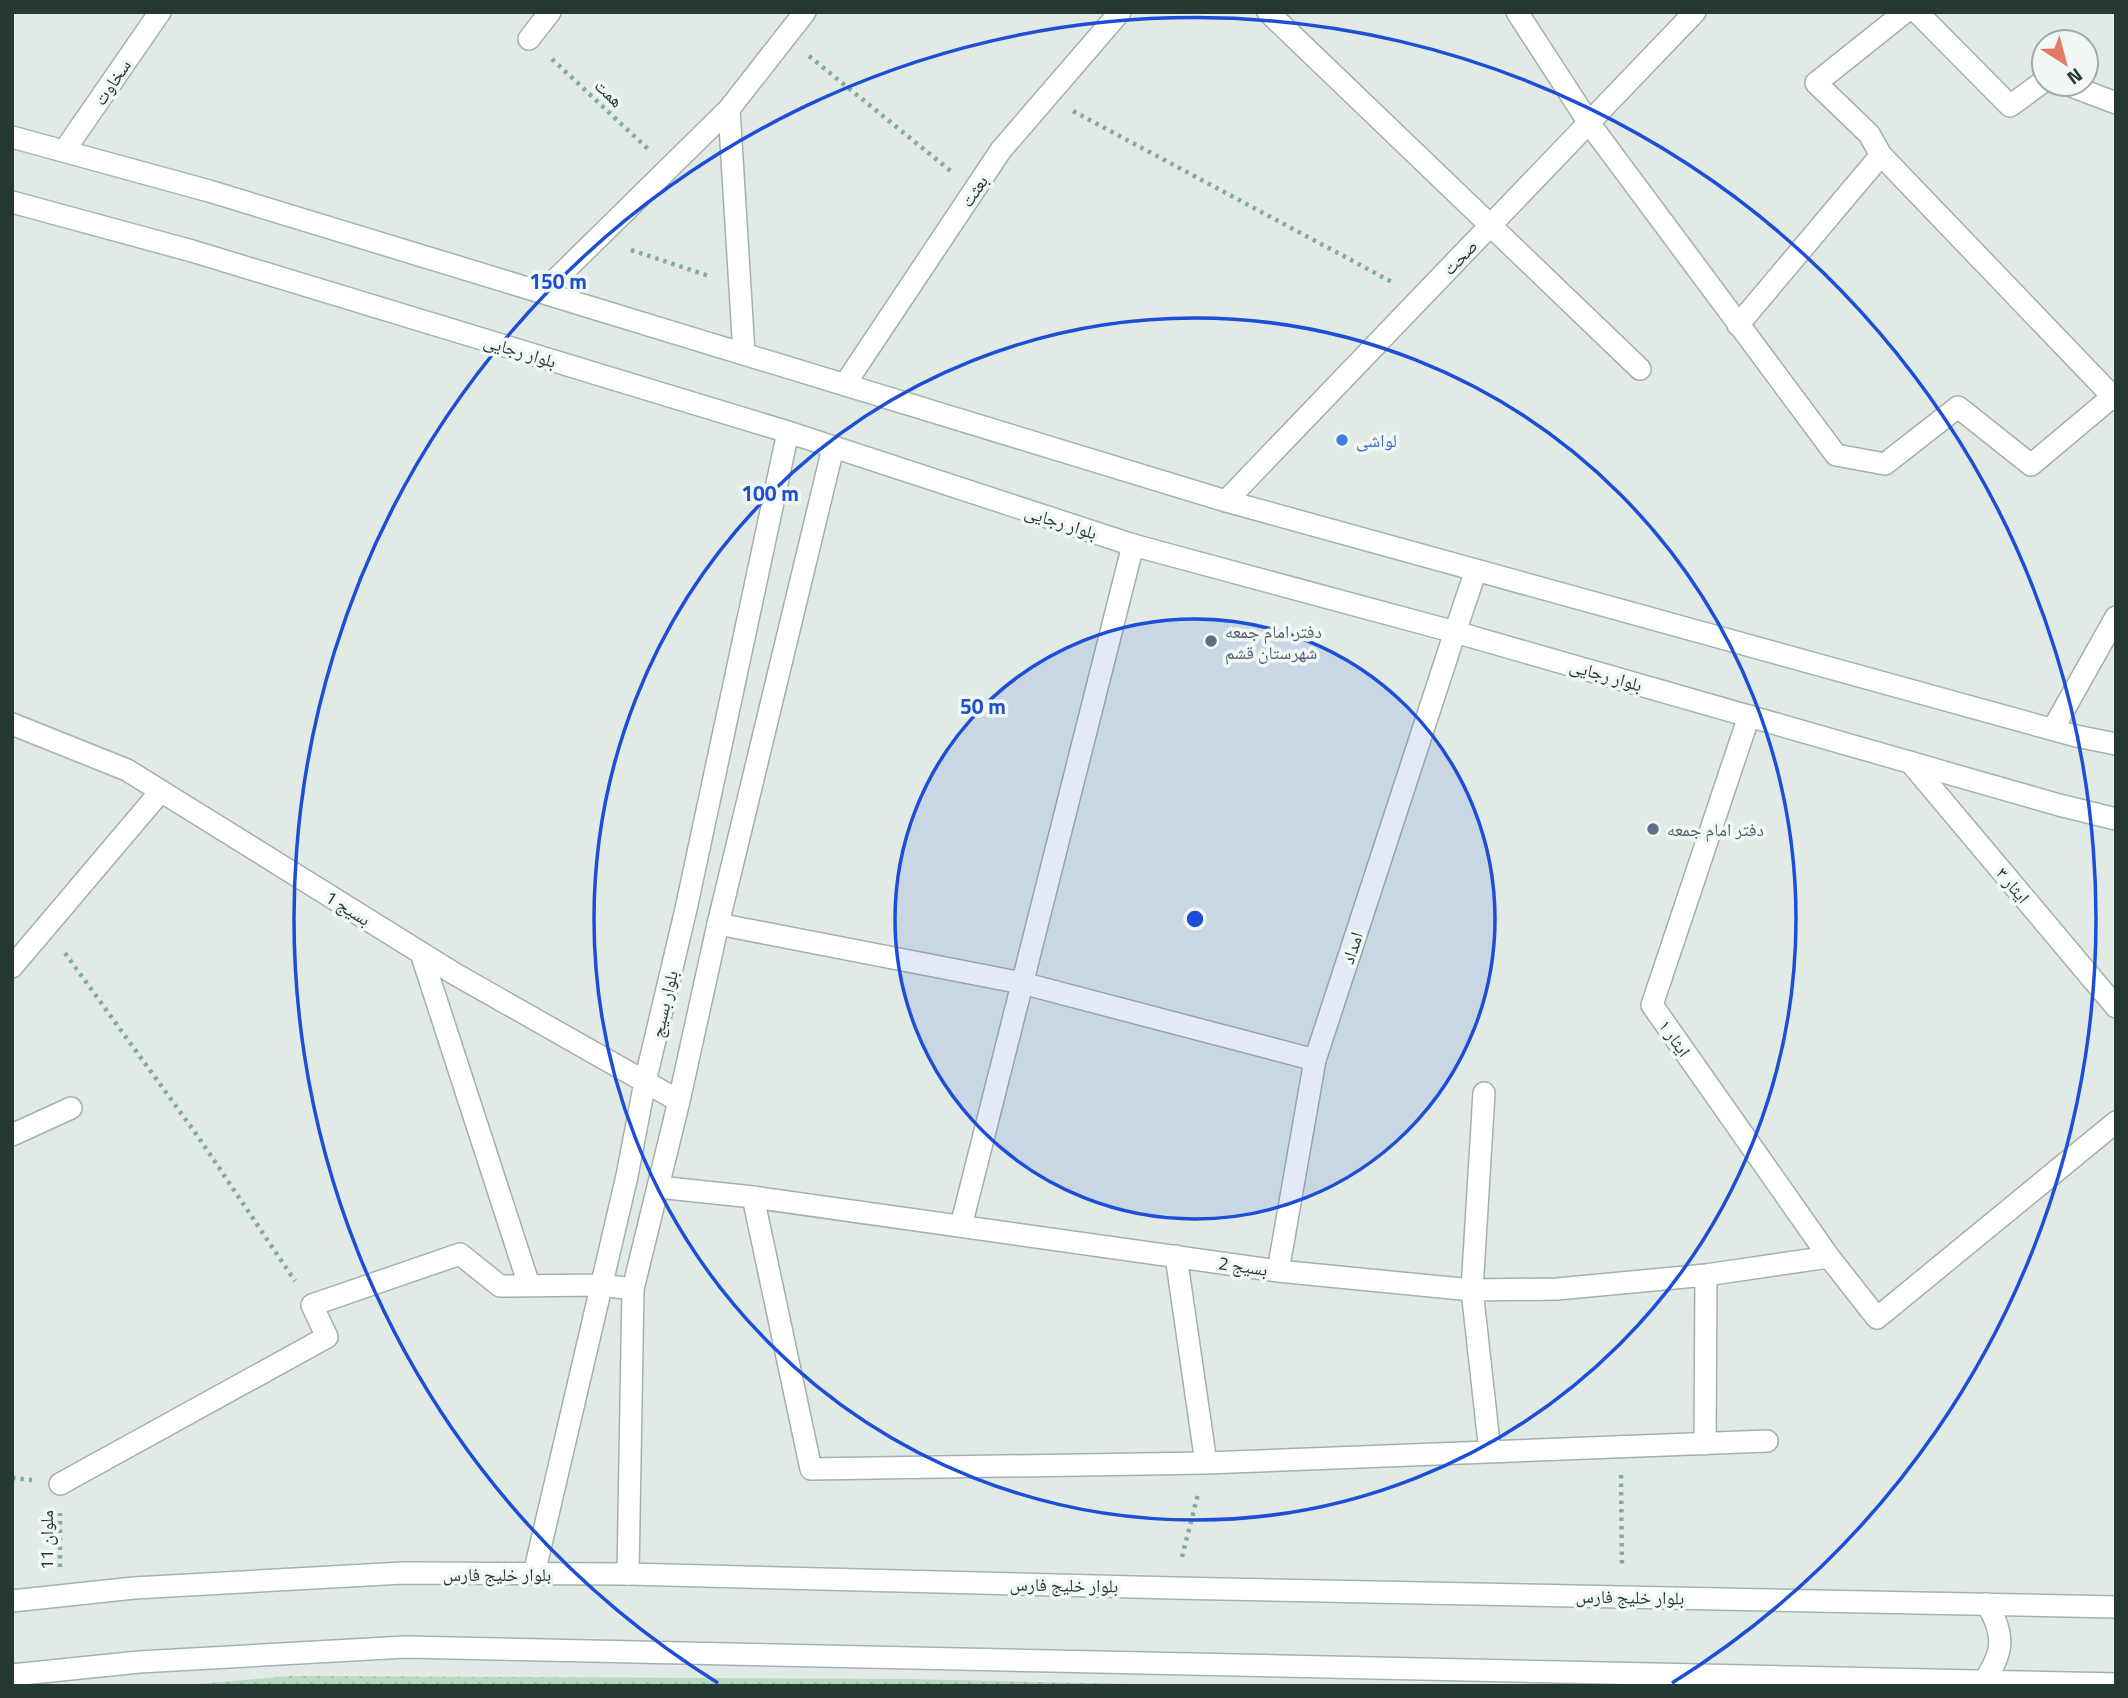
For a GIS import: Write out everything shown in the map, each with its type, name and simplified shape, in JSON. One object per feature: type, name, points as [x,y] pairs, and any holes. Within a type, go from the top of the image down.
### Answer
[{"type":"street","name":"سخاوت","points":[[64,151],[160,12]]},
{"type":"street","points":[[529,39],[550,12]]},
{"type":"street","points":[[543,292],[729,109],[805,12]]},
{"type":"street","name":"بعثت","points":[[845,384],[1001,150],[1120,12]]},
{"type":"street","points":[[1268,12],[1640,369]]},
{"type":"street","points":[[1517,12],[1589,123],[1836,455],[1885,464],[1958,407],[2031,465],[2114,398],[1881,156],[1869,134],[1816,83],[1905,12]]},
{"type":"street","name":"صحت","points":[[1226,501],[1695,12]]},
{"type":"street","points":[[1917,12],[2010,106],[2030,91]]},
{"type":"street","points":[[729,109],[744,353]]},
{"type":"street","points":[[12,136],[209,191],[1226,501],[2053,729],[2116,744]]},
{"type":"street","points":[[1738,325],[1881,156]]},
{"type":"street","name":"بلوار رجایی","points":[[12,202],[192,251],[788,432],[1133,545],[1455,632],[2116,819]]},
{"type":"street","name":"بلوار بسیج","points":[[534,1574],[627,1176],[645,1082],[686,909],[788,432]]},
{"type":"street","name":"بلوار بسیج","points":[[628,1574],[633,1289],[833,448]]},
{"type":"street","points":[[961,1226],[1133,545]]},
{"type":"street","name":"امداد","points":[[1278,1271],[1315,1060],[1476,570]]},
{"type":"street","points":[[2053,729],[2116,617]]},
{"type":"street","name":"ایثار ۱","points":[[1749,716],[1652,1005],[1829,1256],[1877,1318],[2116,1122]]},
{"type":"street","name":"بسیج 1","points":[[12,724],[127,770],[421,953],[679,1101]]},
{"type":"street","name":"ایثار ۳","points":[[1910,762],[2116,1007]]},
{"type":"street","points":[[12,967],[161,791]]},
{"type":"street","points":[[718,923],[1022,983],[1315,1060]]},
{"type":"street","points":[[421,953],[529,1286]]},
{"type":"street","points":[[1484,1093],[1472,1290],[1490,1452]]},
{"type":"street","points":[[12,1135],[71,1108]]},
{"type":"street","name":"بسیج 2","points":[[658,1187],[753,1197],[1278,1271],[1472,1290],[1558,1289],[1706,1275],[1829,1256]]},
{"type":"street","points":[[753,1197],[811,1469],[1206,1463],[1767,1441]]},
{"type":"street","points":[[60,1484],[327,1337],[312,1305],[460,1254],[500,1286],[601,1285],[633,1289]]},
{"type":"street","points":[[1176,1256],[1206,1463]]},
{"type":"street","points":[[1705,1444],[1706,1275]]},
{"type":"street","name":"بلوار خلیج فارس","points":[[12,1601],[134,1588],[403,1573],[628,1574],[2116,1607]]},
{"type":"street","points":[[1984,1681],[1996,1663],[2001,1643],[1997,1622],[1987,1604]]},
{"type":"street","points":[[12,1675],[139,1661],[405,1647],[2116,1684]]},
{"type":"path","points":[[786,37],[975,190]]},
{"type":"path","name":"همت","points":[[529,39],[669,168]]},
{"type":"path","points":[[1047,97],[1421,298]]},
{"type":"path","points":[[598,238],[740,287]]},
{"type":"path","points":[[46,927],[199,1138],[312,1305]]},
{"type":"path","points":[[1620,1447],[1622,1597]]},
{"type":"path","points":[[1174,1588],[1206,1463]]},
{"type":"path","name":"ملوان 11","points":[[60,1484],[60,1596]]},
{"type":"green space","points":[[291,1676],[905,1679],[1232,1686],[175,1686]]},
{"type":"place","name":"لواشی","points":[[1342,440]]},
{"type":"place","name":"دفتر امام جمعه شهرستان قشم","points":[[1211,641]]},
{"type":"place","name":"دفتر امام جمعه","points":[[1653,829]]}]
